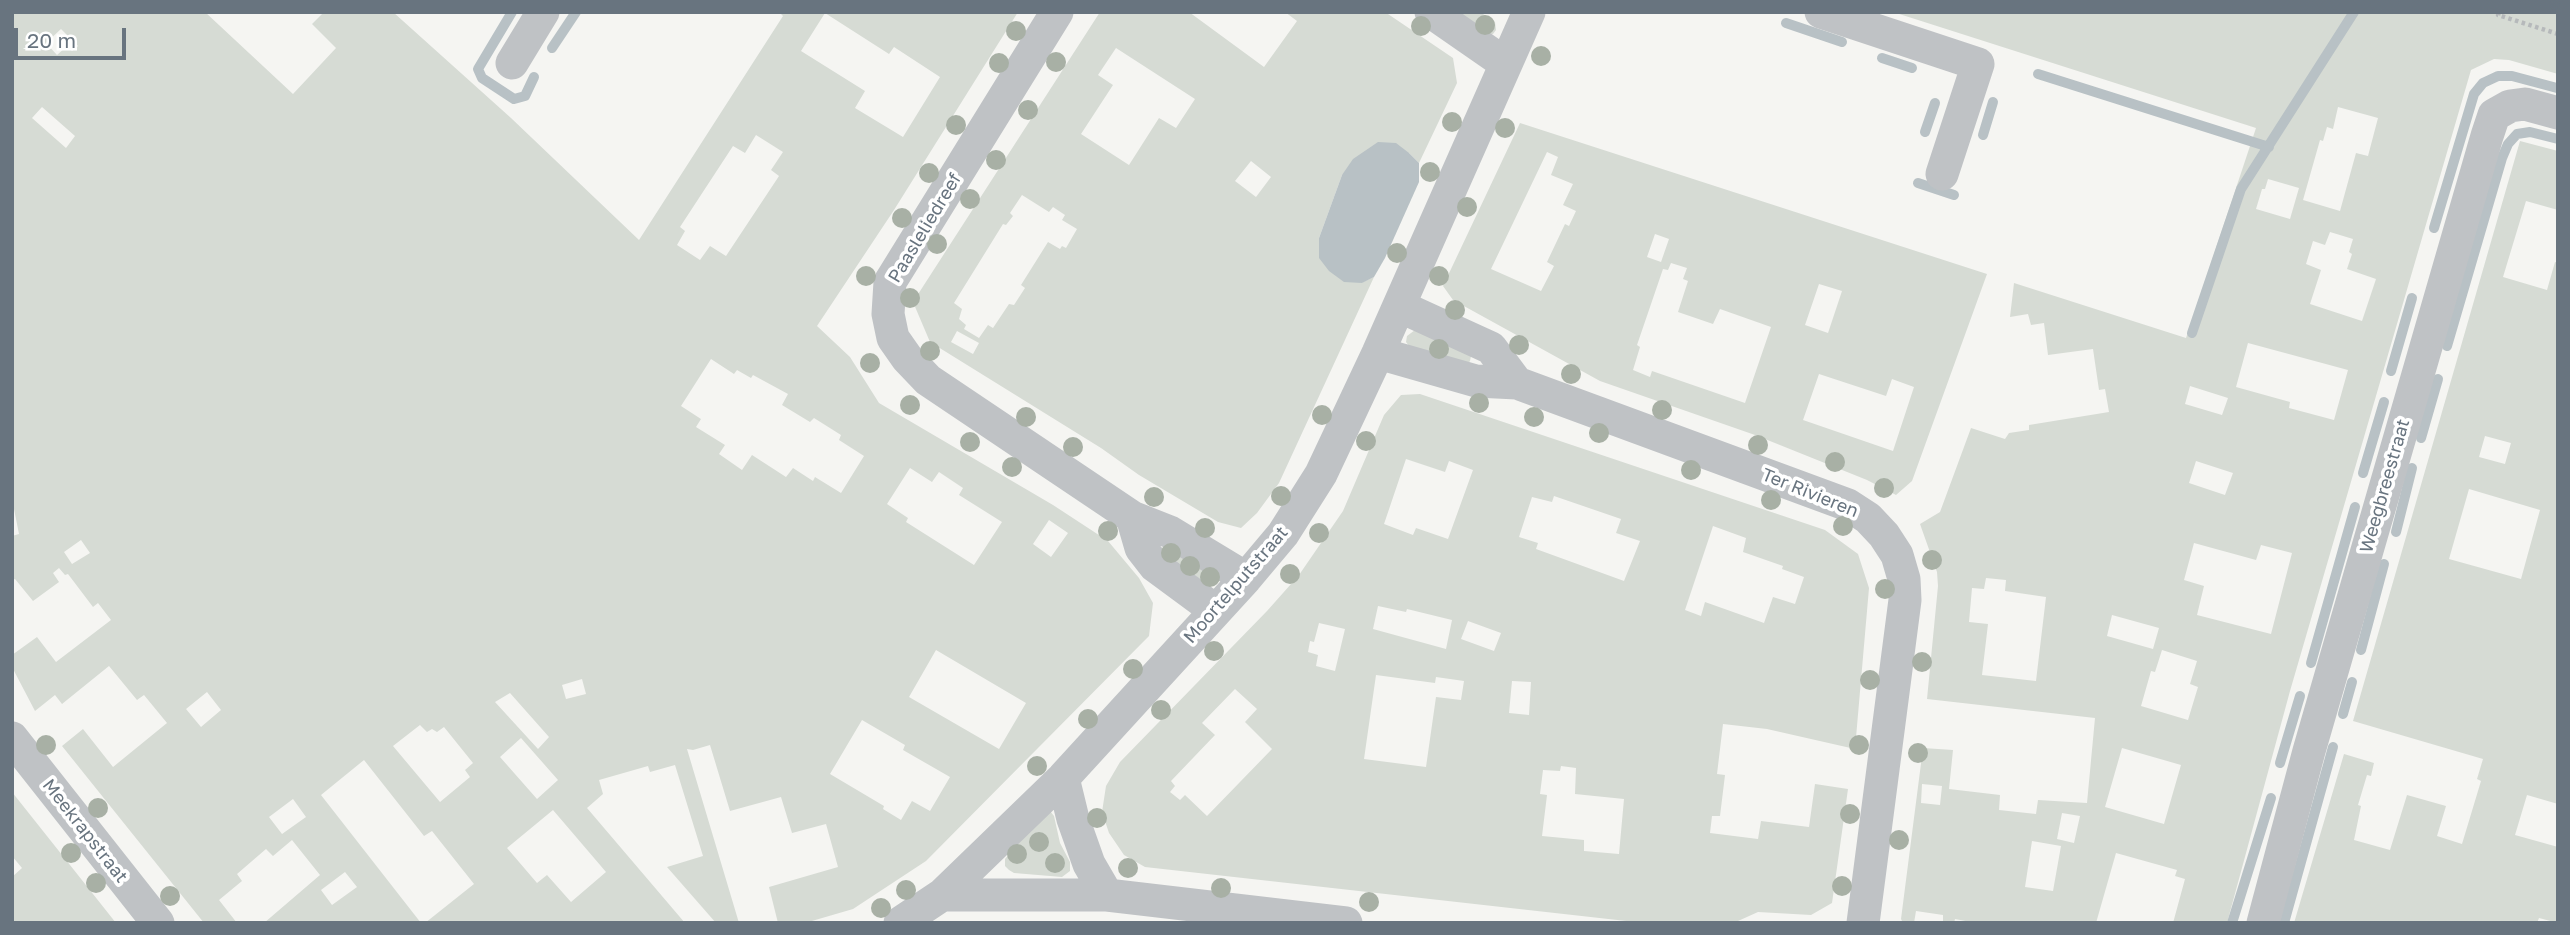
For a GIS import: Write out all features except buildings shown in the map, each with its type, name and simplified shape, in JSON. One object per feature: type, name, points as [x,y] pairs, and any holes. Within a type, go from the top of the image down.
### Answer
[{"type":"street","points":[[512,63],[543,12]]},
{"type":"street","name":"Paasleliedreef","points":[[1057,12],[890,282],[888,314],[893,338],[928,380],[1132,517],[1170,532],[1246,578]]},
{"type":"street","points":[[1431,12],[1506,64]]},
{"type":"street","name":"Moortelputstraat","points":[[900,923],[942,895],[1063,778],[1283,534],[1321,474],[1378,353],[1529,12]]},
{"type":"street","points":[[1821,12],[1978,64],[1942,174]]},
{"type":"street","name":"Weegbreestraat","points":[[2263,923],[2308,751],[2494,115],[2510,106],[2525,104],[2558,113]]},
{"type":"street","points":[[1399,306],[1491,348],[1517,383]]},
{"type":"street","name":"Ter Rivieren","points":[[1378,353],[1475,381],[1517,383],[1848,505],[1868,518],[1884,535],[1896,555],[1904,579],[1905,600],[1863,923]]},
{"type":"street","points":[[1132,517],[1141,548],[1156,566],[1216,611]]},
{"type":"street","name":"Meekrapstraat","points":[[12,738],[158,923]]},
{"type":"street","points":[[1063,778],[1085,853],[1107,895]]},
{"type":"street","points":[[942,895],[1107,895],[1346,923]]},
{"type":"path","points":[[2500,12],[2498,15],[2558,34]]},
{"type":"shaded area","points":[[12,12],[205,12],[293,94],[336,48],[312,24],[324,12],[393,12],[511,118],[639,240],[783,16],[779,12],[1018,12],[894,210],[817,326],[850,357],[879,403],[1053,505],[1108,541],[1139,578],[1153,603],[1149,636],[926,861],[853,909],[805,923],[778,923],[769,887],[838,867],[826,824],[792,833],[781,797],[730,811],[710,745],[687,749],[739,923],[716,923],[667,867],[703,856],[675,765],[650,772],[648,766],[599,780],[603,794],[587,808],[685,923],[425,923],[474,884],[432,831],[424,836],[364,760],[321,795],[421,923],[264,923],[320,875],[292,840],[273,856],[266,849],[237,874],[242,881],[219,900],[237,923],[204,923],[62,746],[83,729],[113,767],[167,723],[144,695],[137,700],[109,666],[62,704],[55,695],[35,711],[12,667],[12,655],[37,637],[56,662],[111,620],[98,603],[93,607],[68,574],[65,575],[59,568],[53,573],[59,582],[33,601],[15,579],[12,580],[12,536],[19,534],[12,499]],"holes":[[[825,13],[889,54],[894,47],[940,77],[903,137],[855,108],[865,91],[801,51]],[[61,29],[78,46],[72,51],[67,46],[57,55],[46,43]],[[42,107],[75,136],[66,148],[32,118]],[[756,135],[783,152],[771,170],[779,176],[726,256],[710,246],[700,260],[677,245],[685,231],[680,227],[733,146],[745,153]],[[711,359],[734,374],[737,370],[751,378],[753,375],[788,394],[782,405],[810,422],[814,418],[841,435],[839,440],[864,456],[841,493],[815,477],[813,481],[793,468],[786,477],[752,455],[742,470],[719,454],[725,445],[696,427],[701,419],[681,406]],[[910,468],[932,482],[939,472],[963,488],[959,495],[1002,522],[974,565],[906,522],[908,518],[887,504]],[[1049,520],[1068,533],[1051,557],[1033,544]],[[81,540],[90,553],[72,564],[64,552]],[[936,650],[1026,703],[999,749],[909,697]],[[582,679],[586,694],[566,699],[562,685]],[[207,692],[221,710],[201,727],[186,709]],[[510,693],[549,737],[538,749],[495,702]],[[862,720],[905,745],[903,750],[950,777],[930,811],[912,801],[901,820],[883,809],[884,806],[830,774]],[[420,725],[427,732],[432,729],[437,732],[444,727],[473,763],[465,770],[470,777],[440,802],[393,746]],[[521,738],[558,780],[537,799],[500,757]],[[293,799],[306,817],[282,834],[269,817]],[[553,810],[606,872],[571,902],[547,875],[537,883],[507,848]],[[345,872],[357,887],[332,905],[321,890]]]},
{"type":"shaded area","points":[[1100,12],[1189,12],[1264,67],[1297,21],[1285,12],[1385,12],[1453,58],[1457,83],[1419,163],[1409,153],[1342,175],[1319,238],[1361,283],[1374,277],[1279,483],[1257,513],[1241,528],[1218,522],[1139,475],[1101,448],[930,342],[913,302]],"holes":[[[1116,48],[1195,99],[1176,128],[1159,118],[1129,165],[1081,134],[1113,85],[1098,75]],[[1251,161],[1271,177],[1256,197],[1235,181]],[[1022,195],[1049,212],[1053,207],[1065,215],[1062,220],[1077,229],[1066,248],[1062,246],[1060,249],[1048,242],[1021,285],[1025,288],[1014,305],[1009,304],[993,328],[988,325],[979,338],[964,329],[966,325],[959,319],[962,309],[954,303],[1003,224],[1006,225],[1013,216],[1010,213]],[[957,331],[979,343],[973,354],[951,342]]]},
{"type":"shaded area","points":[[1452,12],[1480,12],[1495,22],[1496,30],[1486,36]]},
{"type":"shaded area","points":[[1893,12],[2558,12],[2558,74],[2509,60],[2494,59],[2471,70],[2290,691],[2227,923],[2173,923],[2185,879],[2175,876],[2177,870],[2116,853],[2096,923],[1976,923],[1955,919],[1954,923],[1943,923],[1943,915],[1916,911],[1914,923],[1903,923],[1901,919],[1923,748],[1953,750],[1949,789],[2000,795],[1999,810],[2036,814],[2038,800],[2087,803],[2095,718],[1927,699],[1938,586],[1937,572],[1920,524],[1940,512],[1971,428],[2005,439],[2009,433],[2029,430],[2029,425],[2109,412],[2105,389],[2099,390],[2093,349],[2048,355],[2044,323],[2031,325],[2028,314],[2010,317],[2014,283],[2186,338],[2256,128]],"holes":[[[2338,107],[2378,118],[2368,156],[2356,153],[2340,211],[2303,200],[2320,140],[2323,141],[2327,127],[2333,129]],[[2268,179],[2299,188],[2290,219],[2256,209]],[[2330,232],[2353,239],[2347,269],[2376,279],[2362,321],[2310,304],[2321,270],[2306,264],[2313,241],[2325,245]],[[2248,343],[2348,370],[2334,420],[2289,408],[2290,402],[2236,387]],[[2190,386],[2228,398],[2222,415],[2185,404]],[[2196,461],[2233,473],[2225,495],[2189,483]],[[2194,543],[2256,560],[2261,545],[2292,553],[2271,634],[2197,615],[2204,586],[2184,580]],[[1986,578],[2006,580],[2005,591],[2046,597],[2036,681],[1982,675],[1988,624],[1969,622],[1972,588],[1984,589]],[[2112,615],[2159,628],[2153,649],[2107,636]],[[2162,650],[2197,661],[2190,684],[2198,687],[2188,720],[2141,706],[2151,671],[2155,672]],[[2122,748],[2181,765],[2164,824],[2105,807]],[[1922,784],[1942,786],[1940,805],[1921,803]],[[2062,813],[2080,816],[2074,843],[2057,839]],[[2032,841],[2061,846],[2053,891],[2025,887]]]},
{"type":"shaded area","points":[[1520,123],[1987,274],[1912,481],[1896,495],[1867,480],[1755,435],[1600,381],[1453,300],[1443,286]],"holes":[[[1547,152],[1558,157],[1551,175],[1573,184],[1563,205],[1576,211],[1569,226],[1565,224],[1547,262],[1554,266],[1541,291],[1491,269]],[[1655,234],[1669,239],[1661,262],[1647,257]],[[1671,263],[1687,268],[1683,279],[1688,281],[1678,312],[1713,324],[1720,309],[1771,327],[1745,403],[1652,371],[1650,377],[1633,370],[1640,347],[1637,345],[1663,269],[1668,270]],[[1819,284],[1842,291],[1828,333],[1805,325]],[[1819,374],[1886,396],[1892,379],[1914,387],[1893,451],[1803,420]]]},
{"type":"shaded area","points":[[2520,141],[2558,151],[2558,210],[2526,201],[2503,277],[2547,290],[2555,262],[2558,263],[2558,804],[2527,795],[2515,835],[2558,847],[2558,923],[2539,918],[2537,923],[2294,923],[2344,754],[2374,763],[2371,776],[2367,775],[2358,805],[2361,806],[2354,840],[2390,850],[2407,795],[2446,806],[2437,836],[2462,844],[2481,781],[2477,779],[2483,759],[2353,721]],"holes":[[[2485,436],[2511,443],[2505,464],[2479,457]],[[2469,489],[2540,510],[2521,579],[2449,559]]]},
{"type":"shaded area","points":[[1378,142],[1396,143],[1409,153],[1419,163],[1419,182],[1374,277],[1362,283],[1344,282],[1329,271],[1319,258],[1319,238],[1342,175],[1353,159]]},
{"type":"shaded area","points":[[1415,330],[1471,356],[1470,361],[1467,365],[1409,346],[1406,342],[1407,336]]},
{"type":"shaded area","points":[[1420,394],[1825,530],[1858,554],[1869,588],[1855,749],[1767,729],[1723,724],[1717,774],[1725,775],[1720,816],[1712,816],[1710,833],[1758,839],[1761,821],[1809,827],[1815,784],[1848,789],[1832,903],[1811,915],[1758,912],[1728,923],[1644,923],[1145,867],[1124,855],[1109,833],[1102,812],[1106,786],[1120,762],[1299,575],[1343,511],[1384,415],[1401,395]],"holes":[[[1406,459],[1445,472],[1449,461],[1473,470],[1448,539],[1416,528],[1413,535],[1384,524]],[[1554,496],[1621,519],[1616,533],[1640,541],[1624,581],[1536,549],[1538,543],[1519,537],[1532,497],[1552,502]],[[1713,526],[1746,538],[1743,552],[1783,566],[1782,569],[1804,577],[1795,604],[1773,597],[1764,623],[1705,602],[1701,616],[1685,610]],[[1378,606],[1406,612],[1407,609],[1452,620],[1446,649],[1373,629]],[[1468,621],[1501,633],[1494,651],[1461,639]],[[1319,623],[1345,629],[1335,671],[1316,666],[1318,655],[1308,652],[1310,641],[1314,642]],[[1376,675],[1435,683],[1436,677],[1464,681],[1461,700],[1436,697],[1426,767],[1364,759]],[[1512,681],[1531,682],[1529,715],[1509,713]],[[1235,689],[1257,709],[1245,722],[1272,749],[1207,816],[1185,795],[1180,800],[1170,792],[1175,786],[1171,781],[1215,735],[1202,723]],[[1561,766],[1576,768],[1575,794],[1624,799],[1619,854],[1584,851],[1584,840],[1542,836],[1547,795],[1540,794],[1543,770],[1560,771]]]},
{"type":"shaded area","points":[[1164,545],[1219,579],[1216,585],[1209,586],[1161,550]]},
{"type":"shaded area","points":[[12,792],[116,923],[12,923],[12,877],[22,868],[12,856]]},
{"type":"shaded area","points":[[1050,811],[1054,816],[1060,843],[1070,862],[1070,871],[1062,877],[1014,873],[1009,870],[1005,866],[1005,859],[1043,815]]},
{"type":"waterway","points":[[512,12],[478,69],[482,78],[514,99],[525,96],[534,77]]},
{"type":"waterway","points":[[552,48],[576,12]]},
{"type":"waterway","points":[[2192,333],[2241,189],[2354,12]]},
{"type":"waterway","points":[[1786,23],[1842,42]]},
{"type":"waterway","points":[[1882,58],[1912,68]]},
{"type":"waterway","points":[[2038,74],[2269,147]]},
{"type":"waterway","points":[[2434,228],[2474,94],[2483,83],[2498,76],[2512,76],[2557,88]]},
{"type":"waterway","points":[[1983,135],[1993,102]]},
{"type":"waterway","points":[[1925,132],[1935,103]]},
{"type":"waterway","points":[[2447,346],[2508,144],[2517,134],[2530,132],[2558,139]]},
{"type":"waterway","points":[[1918,183],[1954,195]]},
{"type":"waterway","points":[[2391,371],[2412,298]]},
{"type":"waterway","points":[[2421,438],[2438,379]]},
{"type":"waterway","points":[[2363,473],[2384,402]]},
{"type":"waterway","points":[[2396,532],[2412,468]]},
{"type":"waterway","points":[[2311,663],[2355,507]]},
{"type":"waterway","points":[[2361,650],[2384,564]]},
{"type":"waterway","points":[[2343,714],[2352,682]]},
{"type":"waterway","points":[[2280,763],[2300,696]]},
{"type":"waterway","points":[[2284,923],[2333,747]]},
{"type":"waterway","points":[[2232,923],[2271,798]]}]
